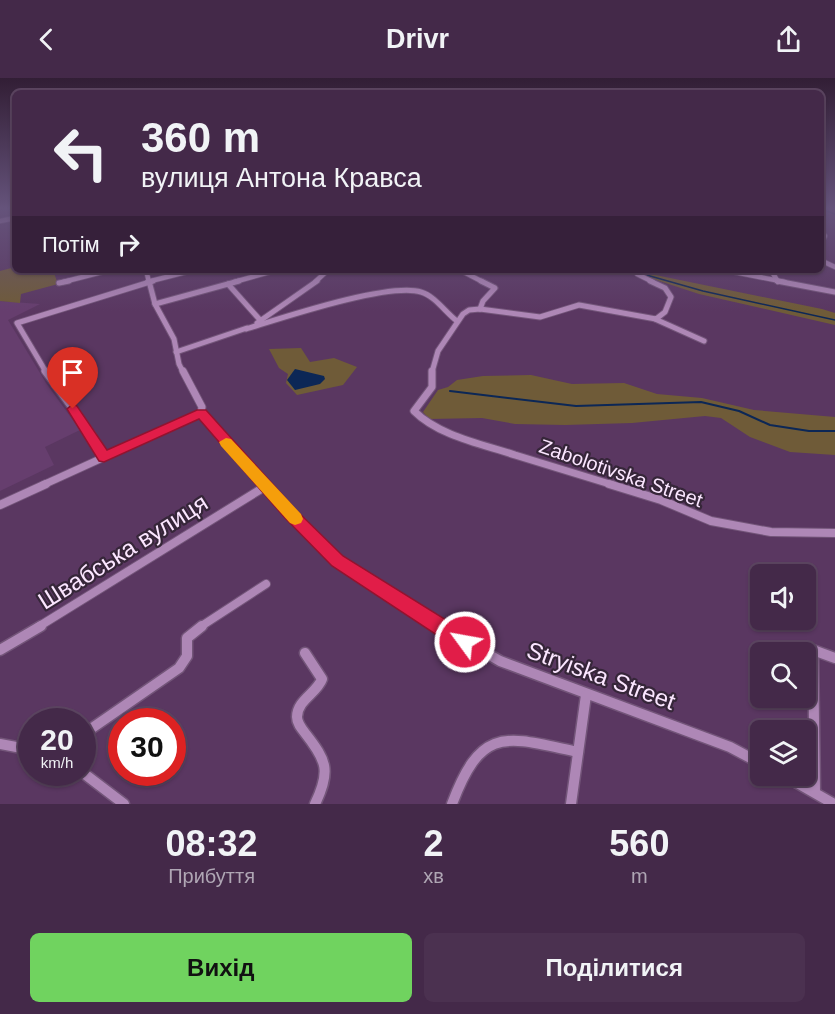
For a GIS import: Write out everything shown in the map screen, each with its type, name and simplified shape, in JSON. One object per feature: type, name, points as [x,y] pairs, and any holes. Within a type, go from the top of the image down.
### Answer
[{"type":"street","points":[[59,284],[99,273]]},
{"type":"street","name":"Stryiska Street","points":[[147,273],[155,304],[174,339],[179,364],[202,407],[201,413],[266,486],[338,561],[465,642],[500,661],[730,747],[750,758]]},
{"type":"street","points":[[104,457],[92,435],[49,377],[17,323],[182,273]]},
{"type":"street","points":[[155,304],[266,273]]},
{"type":"street","points":[[246,329],[309,288],[325,273]]},
{"type":"street","points":[[466,273],[495,288],[483,301],[480,309]]},
{"type":"street","points":[[639,273],[670,293],[671,297],[665,315],[655,319]]},
{"type":"street","points":[[738,273],[835,292]]},
{"type":"street","points":[[773,273],[778,282]]},
{"type":"street","points":[[228,284],[261,321]]},
{"type":"street","points":[[176,352],[327,306],[405,291],[420,292],[457,321],[469,310],[480,309],[540,317],[569,306],[579,306],[655,319],[704,341]]},
{"type":"street","name":"Zabolotivska Street","points":[[457,321],[433,363],[432,387],[414,411],[417,416],[439,429],[651,496],[711,520],[771,532],[835,533]]},
{"type":"street","points":[[0,505],[201,413]]},
{"type":"street","name":"Швабська вулиця","points":[[0,650],[161,553],[266,486]]},
{"type":"street","points":[[96,726],[170,676],[185,662],[187,638],[191,633],[266,584]]},
{"type":"street","points":[[815,792],[813,650],[835,658]]},
{"type":"street","points":[[304,653],[322,678],[317,690],[303,701],[297,717],[300,726],[321,754],[326,767],[327,775],[315,804]]},
{"type":"street","points":[[571,804],[586,694]]},
{"type":"street","points":[[452,804],[458,788],[473,763],[492,743],[511,739],[578,752]]},
{"type":"street","points":[[0,744],[18,747]]},
{"type":"street","points":[[96,783],[124,804]]},
{"type":"street","points":[[804,786],[834,804]]},
{"type":"shaded area","points":[[12,268],[12,273],[54,273],[58,284],[21,294],[20,303],[0,301],[0,271]]},
{"type":"shaded area","points":[[646,273],[822,309],[835,313],[835,325],[699,294],[638,274]]},
{"type":"shaded area","points":[[0,301],[40,304],[8,320],[46,383],[80,430],[45,447],[54,465],[0,491]]},
{"type":"shaded area","points":[[301,348],[310,362],[334,358],[357,367],[343,385],[297,395],[286,383],[288,374],[279,368],[269,349]]},
{"type":"shaded area","points":[[531,375],[572,384],[624,383],[657,394],[702,398],[754,410],[835,417],[835,455],[790,452],[750,437],[721,418],[705,416],[632,423],[565,425],[515,424],[482,418],[429,419],[423,412],[438,390],[448,387],[457,380],[483,376]]},
{"type":"water","points":[[295,369],[324,376],[325,379],[320,384],[295,390],[287,380]]},
{"type":"waterway","points":[[640,273],[703,291],[835,320]]},
{"type":"waterway","points":[[450,391],[576,406],[701,402],[739,411],[770,425],[809,431],[835,431]]},
{"type":"slow traffic","points":[[226,442],[295,519]]},
{"type":"route","points":[[73,409],[92,435],[104,457],[201,413],[291,514],[338,561],[465,642]]}]
